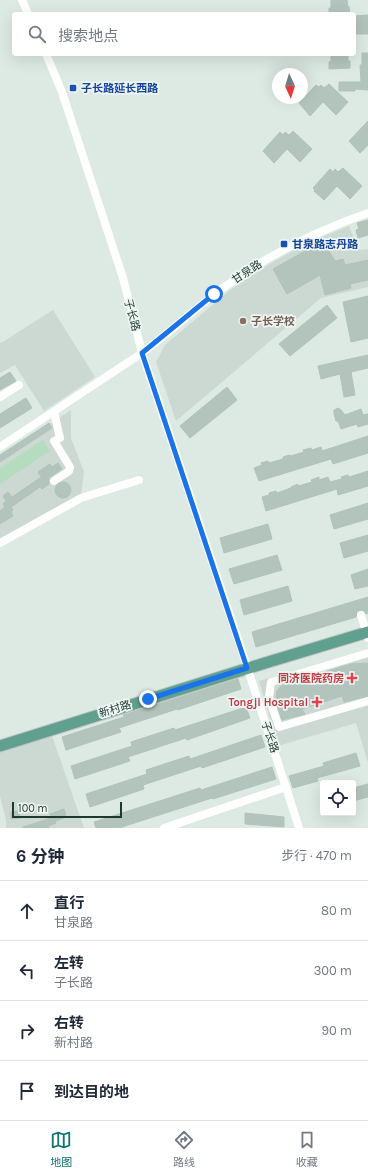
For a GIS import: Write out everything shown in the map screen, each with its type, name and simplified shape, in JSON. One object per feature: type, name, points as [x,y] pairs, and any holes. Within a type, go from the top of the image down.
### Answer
[{"type":"main road","name":"新村路","points":[[0,746],[247,668],[367,634]]},
{"type":"street","points":[[22,0],[27,12]]},
{"type":"street","name":"子长路","points":[[47,56],[62,92],[123,278],[142,353],[299,828]]},
{"type":"street","name":"甘泉路","points":[[0,446],[142,353],[230,282],[286,248],[368,213]]},
{"type":"street","points":[[0,397],[19,385]]},
{"type":"street","points":[[54,412],[60,438],[54,441],[70,467],[68,471],[54,481]]},
{"type":"street","points":[[0,543],[81,498],[139,480]]},
{"type":"street","points":[[361,615],[367,634]]},
{"type":"street","points":[[368,653],[271,682],[269,698],[279,727],[368,701]]},
{"type":"street","points":[[164,828],[286,787]]},
{"type":"shaded area","name":"子长学校","points":[[349,226],[359,250],[368,249],[368,287],[321,298],[176,421],[156,362],[165,345],[230,290],[271,263],[304,245]]},
{"type":"shaded area","points":[[53,310],[95,377],[44,411],[15,365],[0,373],[0,342],[1,343]]},
{"type":"shaded area","points":[[71,410],[71,438],[84,472],[81,496],[0,541],[0,462],[52,428],[50,424]]},
{"type":"shaded area","name":"Tongji Hospital","points":[[368,649],[368,763],[356,723],[278,746],[259,681]]},
{"type":"shaded area","points":[[52,736],[84,828],[6,828],[6,820],[0,796],[0,751]]},
{"type":"green space","points":[[43,440],[50,451],[0,484],[0,468]]},
{"type":"building","points":[[331,0],[347,0],[350,12],[329,12],[329,8],[331,8]]},
{"type":"building","points":[[368,15],[368,34],[356,34],[356,16]]},
{"type":"building","points":[[362,53],[368,53],[368,90],[355,89],[355,91],[339,91],[339,82],[361,82],[360,65],[362,65]]},
{"type":"building","points":[[331,56],[348,56],[350,68],[329,69],[329,62],[331,61]]},
{"type":"building","points":[[329,84],[348,102],[336,115],[323,102],[310,116],[300,104],[308,104],[308,93],[316,85],[319,87],[321,85],[324,88]]},
{"type":"building","points":[[368,121],[368,145],[360,153],[349,141]]},
{"type":"building","points":[[293,131],[312,149],[300,162],[287,149],[274,163],[263,151],[280,132],[283,135],[285,132],[289,135]]},
{"type":"building","points":[[343,168],[362,186],[350,199],[337,186],[324,200],[314,191],[315,190],[313,188],[330,169],[333,172],[335,169],[338,172]]},
{"type":"building","points":[[368,220],[368,235],[358,238],[356,230],[359,229],[357,223]]},
{"type":"building","points":[[323,241],[335,261],[343,259],[345,265],[368,260],[368,280],[350,284],[351,288],[325,295],[320,275],[287,294],[273,269]]},
{"type":"building","points":[[368,296],[368,338],[351,342],[343,302]]},
{"type":"building","points":[[327,305],[337,318],[290,356],[279,344]]},
{"type":"building","points":[[368,355],[368,368],[351,372],[355,395],[344,397],[340,374],[321,379],[318,366]]},
{"type":"building","points":[[10,372],[16,381],[0,390],[0,378]]},
{"type":"building","points":[[227,387],[237,400],[190,438],[180,426]]},
{"type":"building","points":[[26,398],[32,408],[0,428],[0,414]]},
{"type":"building","points":[[338,408],[345,415],[361,409],[363,415],[368,414],[368,424],[358,427],[357,424],[341,429],[334,414],[334,410]]},
{"type":"building","points":[[49,423],[52,428],[0,462],[0,455]]},
{"type":"building","points":[[368,436],[368,453],[333,464],[331,459],[259,481],[254,468],[262,465],[261,463],[268,461],[269,463],[283,459],[283,457],[304,452],[303,450],[311,448],[312,450],[321,447],[322,451]]},
{"type":"building","points":[[58,463],[62,469],[47,479],[49,479],[49,484],[42,489],[40,487],[11,507],[13,510],[11,512],[13,516],[0,524],[0,511],[5,507],[3,504],[6,501],[3,496],[8,492],[12,497],[42,478],[38,472],[50,464],[52,467]]},
{"type":"building","points":[[368,471],[368,486],[338,495],[337,489],[266,511],[262,497],[269,495],[269,493],[276,491],[277,493],[298,484],[298,486],[312,482],[311,480],[319,477],[319,480],[328,477],[330,482],[342,479],[341,477],[348,475],[349,477]]},
{"type":"building","points":[[63,482],[70,487],[71,490],[66,497],[63,498],[56,493],[55,490],[60,483]]},
{"type":"building","points":[[368,503],[368,519],[334,529],[330,515]]},
{"type":"building","points":[[268,524],[272,539],[224,553],[220,538]]},
{"type":"building","points":[[368,535],[368,551],[344,558],[340,543]]},
{"type":"building","points":[[277,555],[282,570],[234,584],[229,569]]},
{"type":"building","points":[[368,569],[368,586],[355,589],[351,575]]},
{"type":"building","points":[[288,586],[292,601],[244,615],[240,600]]},
{"type":"building","points":[[368,597],[368,613],[366,614],[364,611],[360,610],[357,612],[356,617],[256,647],[252,632]]},
{"type":"building","points":[[368,663],[368,696],[344,702],[342,696],[302,709],[305,714],[282,720],[275,700],[277,691],[281,686],[351,664]]},
{"type":"building","points":[[238,679],[241,689],[119,728],[121,732],[66,750],[62,737],[124,717],[123,715]]},
{"type":"building","points":[[246,707],[250,718],[187,740],[186,738],[128,757],[130,761],[75,779],[71,766],[132,746],[131,742],[174,728],[175,730]]},
{"type":"building","points":[[261,735],[265,747],[202,768],[201,766],[143,785],[144,789],[90,807],[86,794],[147,774],[146,770],[189,756],[190,759]]},
{"type":"building","points":[[356,753],[360,766],[317,778],[318,781],[293,788],[289,776],[324,766],[323,763]]},
{"type":"building","points":[[272,767],[276,779],[213,799],[212,798],[119,828],[96,828],[94,822],[200,788],[201,790]]},
{"type":"building","points":[[368,784],[368,797],[356,800],[356,787]]},
{"type":"building","points":[[64,809],[66,815],[63,816],[64,818],[55,821],[56,823],[48,826],[49,828],[23,828],[48,819],[48,817],[51,816],[50,814]]},
{"type":"building","points":[[19,811],[20,818],[11,819],[11,812]]},
{"type":"building","points":[[245,813],[284,817],[284,827],[245,824]]},
{"type":"place","name":"子长路延长西路","points":[[73,88]]},
{"type":"place","name":"甘泉路志丹路","points":[[284,244]]},
{"type":"place","name":"子长学校","points":[[243,321]]},
{"type":"place","name":"同济医院药房","points":[[352,678]]},
{"type":"place","name":"Tongji Hospital","points":[[317,702]]},
{"type":"route","points":[[148,699],[247,668],[142,353],[214,294]]}]
